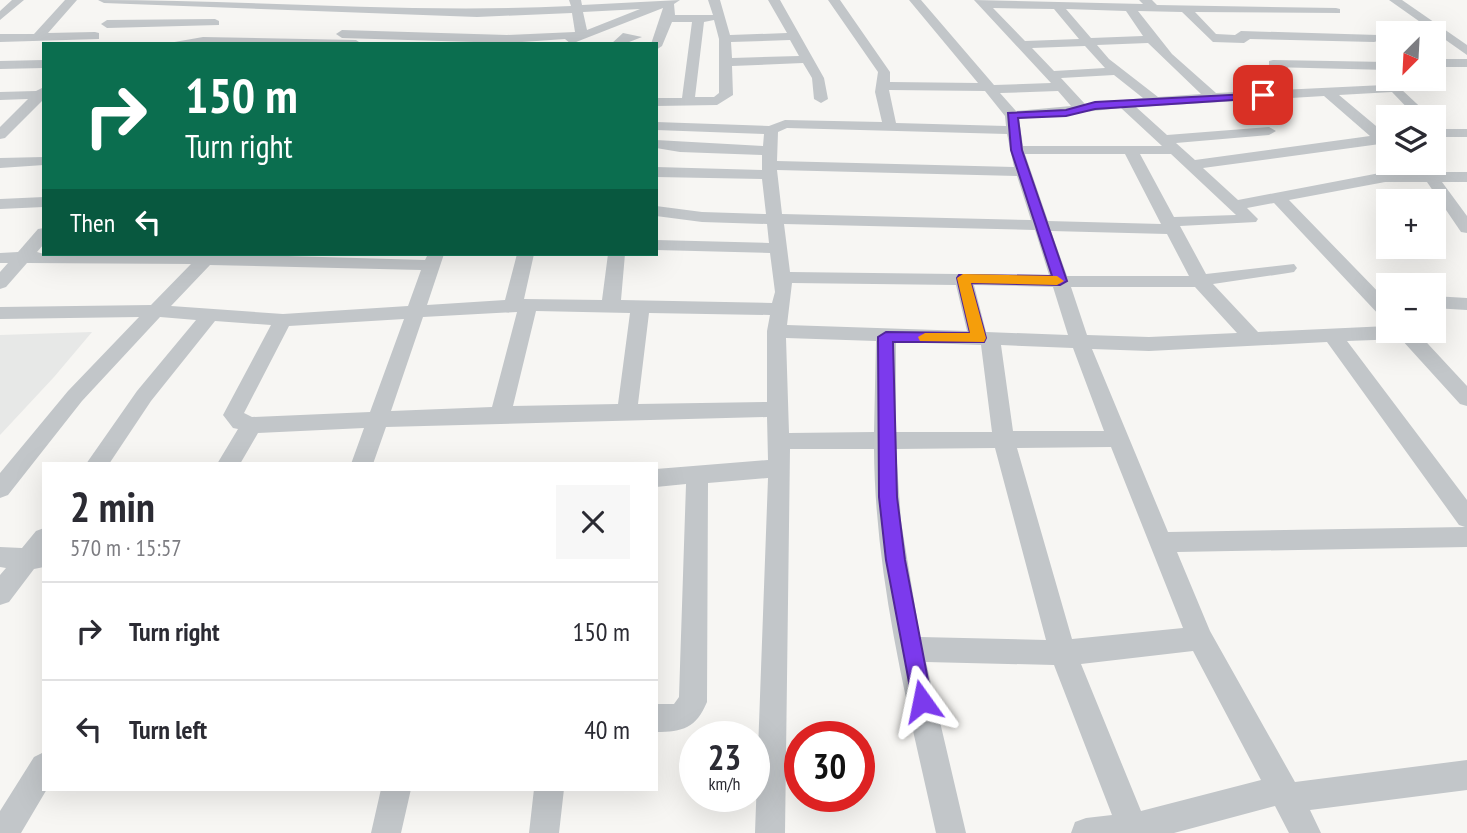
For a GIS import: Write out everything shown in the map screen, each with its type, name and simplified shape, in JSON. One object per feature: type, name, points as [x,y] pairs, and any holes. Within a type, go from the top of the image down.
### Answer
[{"type":"street","points":[[0,16],[18,0]]},
{"type":"street","points":[[38,37],[71,0]]},
{"type":"street","points":[[104,0],[227,3],[282,24],[339,39],[457,40],[582,35]]},
{"type":"street","points":[[0,38],[92,40],[132,0]]},
{"type":"street","points":[[412,13],[419,0]]},
{"type":"street","points":[[457,40],[477,14],[480,0]]},
{"type":"street","points":[[658,102],[689,103],[723,99],[727,62],[725,39],[714,0]]},
{"type":"street","points":[[774,0],[818,78],[821,99]]},
{"type":"street","points":[[834,0],[884,72],[883,86],[890,127]]},
{"type":"street","points":[[915,0],[989,88],[1014,132],[1024,172],[1080,342],[1200,638],[1306,833]]},
{"type":"street","points":[[1186,9],[1213,38],[1244,38],[1241,35],[1374,38],[1324,0]]},
{"type":"street","points":[[1395,0],[1467,51]]},
{"type":"street","points":[[191,42],[354,6],[412,13],[477,14],[576,5],[667,2]]},
{"type":"street","points":[[658,42],[668,19],[667,2]]},
{"type":"street","points":[[566,42],[667,2]]},
{"type":"street","points":[[982,2],[1130,8],[1150,4],[1186,9],[1345,17]]},
{"type":"street","points":[[982,2],[1083,110]]},
{"type":"street","points":[[202,41],[227,3]]},
{"type":"street","points":[[576,5],[582,35]]},
{"type":"street","points":[[339,39],[354,6]]},
{"type":"street","points":[[1057,6],[1115,71],[1155,101]]},
{"type":"street","points":[[1130,8],[1150,39],[1187,76],[1214,98]]},
{"type":"street","points":[[668,19],[720,18]]},
{"type":"street","points":[[689,103],[687,77],[695,50],[698,19]]},
{"type":"street","points":[[107,24],[215,23]]},
{"type":"street","points":[[725,39],[796,36]]},
{"type":"street","points":[[619,42],[623,37],[636,37]]},
{"type":"street","points":[[1023,45],[1150,39]]},
{"type":"street","points":[[727,62],[808,59]]},
{"type":"street","points":[[1446,63],[1467,63]]},
{"type":"street","points":[[0,65],[42,64]]},
{"type":"street","points":[[1312,93],[1275,69],[1273,64],[1376,66]]},
{"type":"street","points":[[1372,66],[1376,70]]},
{"type":"street","points":[[1052,75],[1115,71]]},
{"type":"street","points":[[883,86],[1064,87]]},
{"type":"street","points":[[1014,132],[1083,110],[1124,103],[1376,89]]},
{"type":"street","points":[[1398,91],[1412,105]]},
{"type":"street","points":[[1328,92],[1376,131]]},
{"type":"street","points":[[0,96],[42,98]]},
{"type":"street","points":[[0,135],[42,99]]},
{"type":"street","points":[[658,211],[702,217],[1042,224],[1170,225],[1248,221],[1249,216],[1124,103]]},
{"type":"street","points":[[0,111],[26,110]]},
{"type":"street","points":[[770,833],[780,408],[776,320],[784,292],[769,155],[785,124],[1014,132],[1131,151],[1269,131]]},
{"type":"street","points":[[658,127],[769,155]]},
{"type":"street","points":[[1446,132],[1467,133]]},
{"type":"street","points":[[1192,165],[1376,138]]},
{"type":"street","points":[[658,144],[680,149],[1024,172]]},
{"type":"street","points":[[675,173],[680,149]]},
{"type":"street","points":[[1131,151],[1201,282],[1255,341]]},
{"type":"street","points":[[658,172],[675,173],[769,155]]},
{"type":"street","points":[[0,163],[42,161]]},
{"type":"street","points":[[1236,205],[1349,182],[1428,175],[1467,177]]},
{"type":"street","points":[[1428,175],[1467,228]]},
{"type":"street","points":[[1278,197],[1376,296]]},
{"type":"street","points":[[0,204],[42,202]]},
{"type":"street","points":[[0,283],[42,235]]},
{"type":"street","points":[[658,245],[779,248]]},
{"type":"street","points":[[0,258],[79,256]]},
{"type":"street","points":[[0,489],[75,396],[209,256],[333,265],[434,260],[363,462]]},
{"type":"street","points":[[501,414],[520,306],[525,256]]},
{"type":"street","points":[[611,305],[617,256]]},
{"type":"street","points":[[782,277],[1201,282],[1288,268]]},
{"type":"street","points":[[963,278],[984,338],[1004,440],[1063,653],[1133,831]]},
{"type":"street","points":[[1446,303],[1467,304]]},
{"type":"street","points":[[0,313],[156,311],[283,320],[520,306],[611,305],[776,320],[886,337],[1080,342],[1255,341],[1376,334]]},
{"type":"street","points":[[627,412],[640,307]]},
{"type":"street","points":[[98,462],[144,396],[210,315]]},
{"type":"street","points":[[283,320],[233,415],[240,422],[252,425],[501,414],[780,408]]},
{"type":"street","points":[[886,337],[886,475],[895,560],[911,649],[951,833]]},
{"type":"street","points":[[1334,338],[1467,518]]},
{"type":"street","points":[[1416,343],[1467,399]]},
{"type":"street","points":[[1443,373],[1467,373]]},
{"type":"street","points":[[229,462],[252,425]]},
{"type":"street","points":[[779,441],[1118,439]]},
{"type":"street","points":[[658,478],[779,468]]},
{"type":"street","points":[[658,719],[681,718],[693,702],[697,475]]},
{"type":"street","points":[[1162,542],[1467,537]]},
{"type":"street","points":[[0,557],[36,559]]},
{"type":"street","points":[[0,594],[36,559]]},
{"type":"street","points":[[911,649],[1063,653],[1200,638]]},
{"type":"street","points":[[4,833],[42,770]]},
{"type":"street","points":[[1086,833],[1133,831],[1284,793],[1467,775]]},
{"type":"street","points":[[386,833],[396,791]]},
{"type":"street","points":[[544,833],[549,791]]},
{"type":"shaded area","points":[[92,332],[54,377],[0,435],[0,335]]},
{"type":"slow traffic","points":[[925,337],[978,338],[963,278],[1057,281]]},
{"type":"route","points":[[922,701],[895,560],[888,497],[886,337],[978,338],[963,278],[1060,281],[1016,150],[1012,115],[1066,113],[1095,106],[1155,101],[1263,95]]}]
